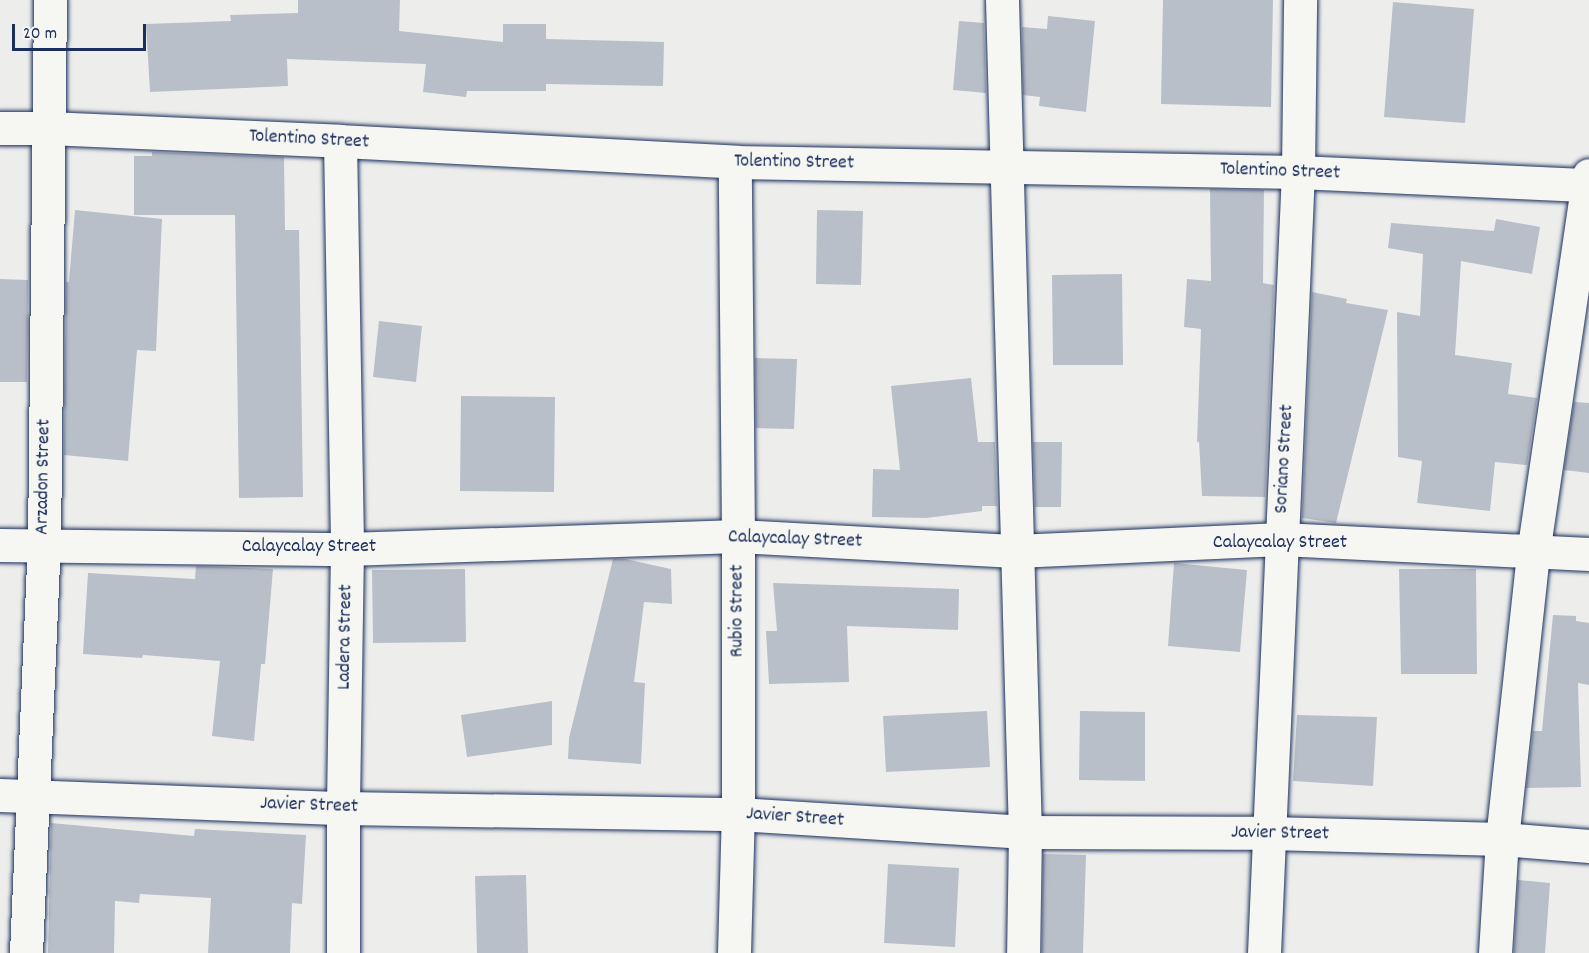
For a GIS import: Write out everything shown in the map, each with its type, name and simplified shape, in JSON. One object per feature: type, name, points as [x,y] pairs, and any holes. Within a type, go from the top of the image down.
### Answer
[{"type":"street","name":"Arzadon Street","points":[[26,953],[16,795],[44,544],[50,0]]},
{"type":"street","points":[[1002,0],[1025,832],[1023,953]]},
{"type":"street","name":"Soriano Street","points":[[1264,953],[1298,172],[1300,0]]},
{"type":"street","name":"Tolentino Street","points":[[0,128],[48,128],[340,141],[735,162],[1298,172],[1589,182]]},
{"type":"street","name":"Ladera Street","points":[[340,141],[347,549],[343,953]]},
{"type":"street","name":"Rubio Street","points":[[735,162],[738,536],[738,814],[735,953]]},
{"type":"street","points":[[1495,953],[1502,839],[1533,553],[1589,182]]},
{"type":"street","name":"Calaycalay Street","points":[[0,545],[347,549],[738,536],[1016,550],[1281,539],[1589,554]]},
{"type":"street","name":"Javier Street","points":[[16,795],[343,808],[738,814],[1025,832],[1269,833],[1502,839],[1589,846]]},
{"type":"building","points":[[298,0],[400,0],[399,31],[503,42],[503,24],[546,24],[546,39],[664,42],[663,86],[546,84],[546,91],[467,91],[466,97],[423,92],[426,64],[287,59],[288,86],[150,92],[146,24],[231,21],[230,15],[298,13]]},
{"type":"building","points":[[1163,0],[1273,0],[1271,107],[1161,104]]},
{"type":"building","points":[[1393,2],[1474,9],[1465,123],[1384,117]]},
{"type":"building","points":[[1048,16],[1095,21],[1086,112],[1039,106],[1040,97],[1023,95],[1022,27],[1047,29]]},
{"type":"building","points":[[959,21],[984,23],[986,93],[953,90]]},
{"type":"building","points":[[152,152],[284,157],[285,230],[299,230],[303,497],[239,498],[235,215],[134,215],[134,156],[152,156]]},
{"type":"building","points":[[1210,189],[1264,190],[1263,283],[1274,285],[1265,497],[1202,496],[1199,441],[1197,443],[1201,329],[1184,327],[1187,279],[1211,281]]},
{"type":"building","points":[[75,210],[162,219],[156,351],[137,350],[128,461],[64,455],[66,282],[69,282]]},
{"type":"building","points":[[817,210],[863,211],[861,285],[816,284]]},
{"type":"building","points":[[1496,219],[1540,227],[1532,274],[1461,261],[1455,355],[1512,363],[1508,394],[1537,398],[1527,465],[1495,462],[1490,511],[1417,503],[1422,461],[1398,457],[1397,312],[1420,316],[1423,254],[1388,248],[1391,223],[1494,231]]},
{"type":"building","points":[[1122,274],[1123,365],[1053,365],[1052,275]]},
{"type":"building","points":[[0,279],[28,280],[27,382],[0,382]]},
{"type":"building","points":[[1312,292],[1347,299],[1346,303],[1388,310],[1336,523],[1302,518]]},
{"type":"building","points":[[379,321],[422,326],[416,382],[373,377]]},
{"type":"building","points":[[755,358],[797,359],[794,429],[756,428]]},
{"type":"building","points":[[971,378],[978,442],[995,442],[997,506],[982,506],[982,511],[926,518],[872,517],[873,469],[900,470],[891,386]]},
{"type":"building","points":[[461,396],[555,397],[554,492],[460,491]]},
{"type":"building","points":[[1574,402],[1589,403],[1589,473],[1564,470]]},
{"type":"building","points":[[1033,442],[1062,442],[1061,507],[1035,507]]},
{"type":"building","points":[[613,559],[625,559],[671,569],[672,604],[644,602],[634,682],[645,683],[641,764],[568,759],[569,738]]},
{"type":"building","points":[[1174,563],[1247,570],[1240,652],[1168,646]]},
{"type":"building","points":[[196,566],[273,569],[265,664],[261,664],[254,741],[212,736],[220,661],[143,655],[142,658],[83,654],[88,573],[195,579]]},
{"type":"building","points":[[465,569],[466,642],[373,643],[372,570]]},
{"type":"building","points":[[1399,569],[1476,569],[1477,674],[1401,674]]},
{"type":"building","points":[[773,583],[959,589],[958,630],[847,626],[849,682],[769,684],[766,631],[777,631]]},
{"type":"building","points":[[1553,615],[1576,616],[1576,621],[1589,623],[1589,685],[1578,683],[1581,787],[1526,788],[1533,731],[1542,731]]},
{"type":"building","points":[[552,701],[552,745],[467,757],[461,715]]},
{"type":"building","points":[[987,711],[990,767],[886,772],[883,716]]},
{"type":"building","points":[[1080,711],[1145,712],[1145,781],[1079,780]]},
{"type":"building","points":[[1297,715],[1377,717],[1373,786],[1293,781]]},
{"type":"building","points":[[51,823],[194,836],[195,829],[306,835],[302,904],[292,903],[290,953],[208,953],[211,898],[140,894],[139,903],[115,901],[114,953],[48,953]]},
{"type":"building","points":[[1043,854],[1086,855],[1083,953],[1042,953]]},
{"type":"building","points":[[888,864],[959,868],[955,947],[884,943]]},
{"type":"building","points":[[526,875],[528,953],[477,953],[475,876]]},
{"type":"building","points":[[1518,880],[1550,883],[1545,953],[1514,953]]}]
